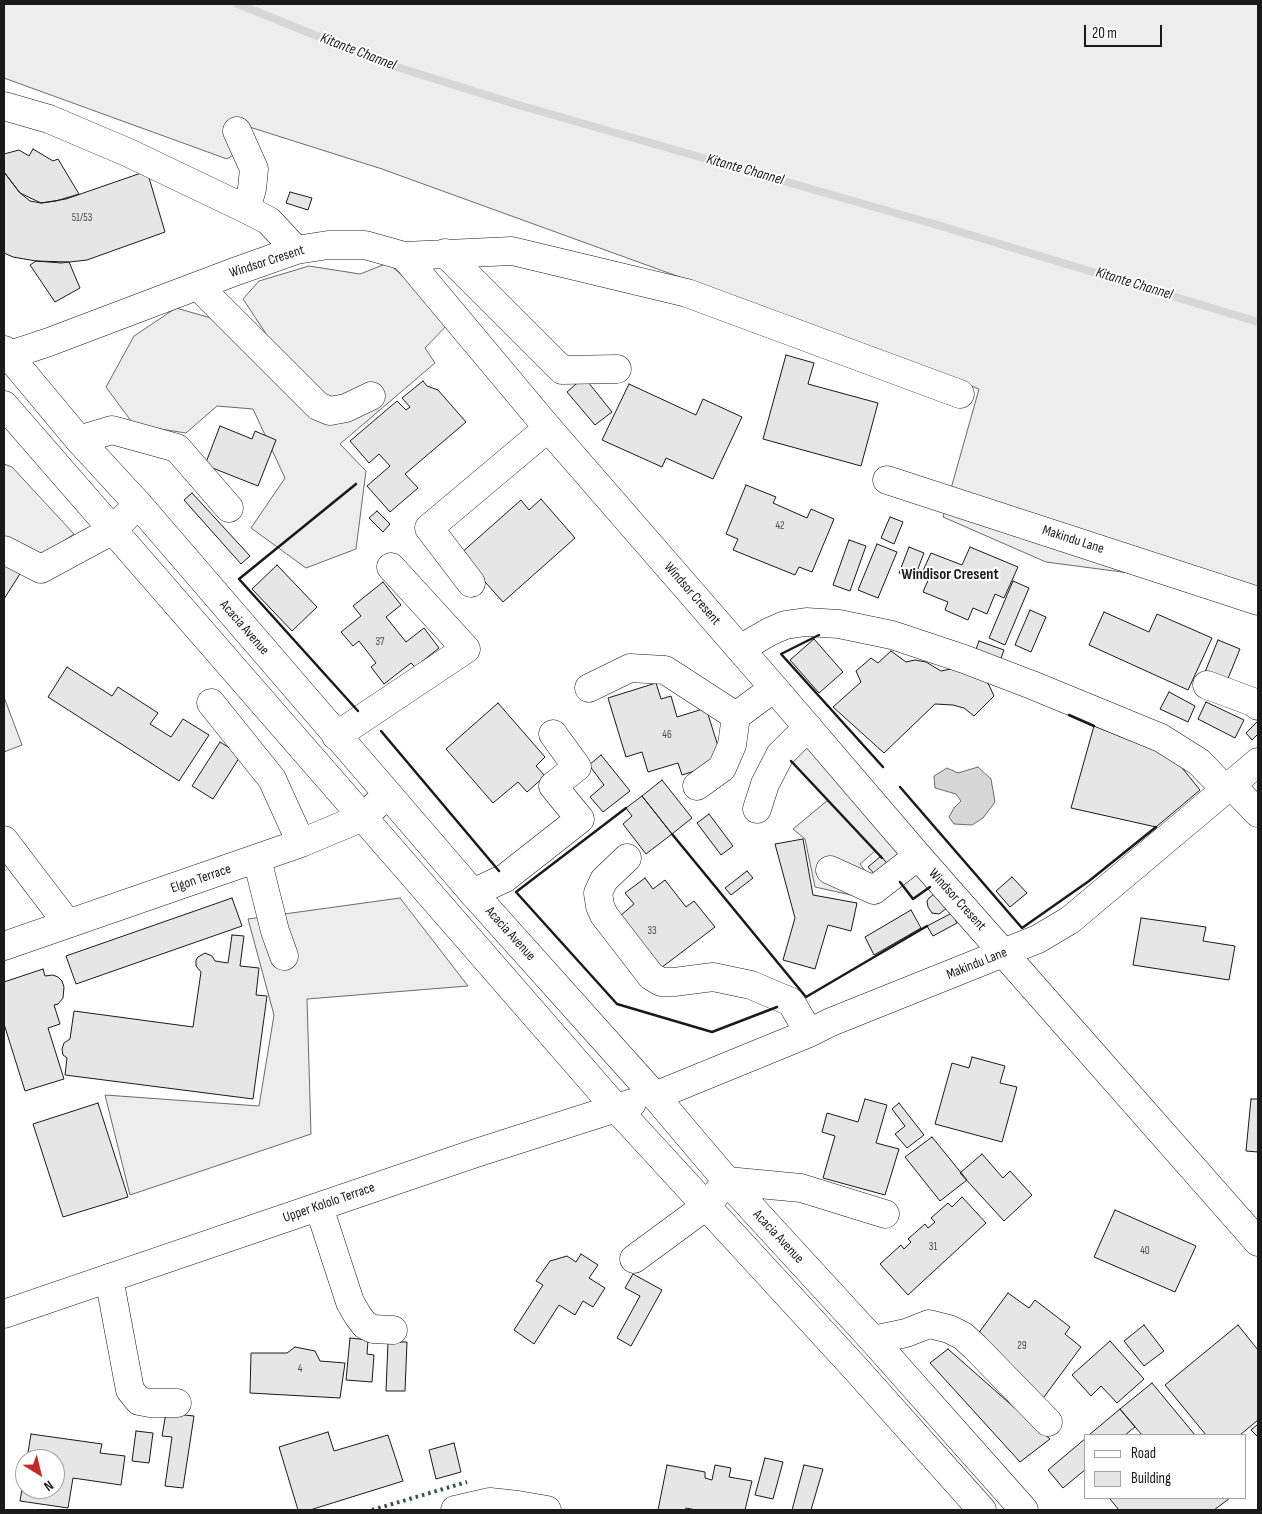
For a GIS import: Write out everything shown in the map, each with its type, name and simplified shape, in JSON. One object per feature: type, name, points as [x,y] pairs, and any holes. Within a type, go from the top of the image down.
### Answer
[{"type":"street","points":[[4,106],[49,119],[129,153],[246,209],[270,221],[296,250]]},
{"type":"street","points":[[237,131],[254,169],[252,189],[246,209]]},
{"type":"street","name":"Windsor Cresent","points":[[5,354],[49,342],[296,250],[328,245],[365,245],[404,256],[548,428],[918,856],[1258,1242]]},
{"type":"street","points":[[404,256],[512,251],[687,293],[960,394]]},
{"type":"street","points":[[446,253],[562,370],[617,370]]},
{"type":"street","points":[[198,286],[318,406],[330,411],[346,408],[371,396]]},
{"type":"street","name":"Acacia Avenue","points":[[5,354],[78,440],[138,504],[473,893],[655,1096],[727,1181],[873,1340],[1024,1510]]},
{"type":"street","points":[[4,405],[318,768],[363,817],[616,1108],[982,1510]]},
{"type":"street","points":[[471,583],[429,528],[548,428]]},
{"type":"street","points":[[78,440],[112,430],[177,448],[229,508]]},
{"type":"street","name":"Makindu Lane","points":[[887,480],[1258,601]]},
{"type":"street","points":[[4,550],[41,569],[113,530],[138,504]]},
{"type":"street","points":[[336,736],[466,649],[391,568]]},
{"type":"street","points":[[740,649],[785,625],[806,622],[840,624],[892,635],[964,659],[1032,685],[1161,738],[1198,762],[1258,813]]},
{"type":"street","points":[[589,688],[630,668],[665,670],[736,716]]},
{"type":"street","points":[[1207,685],[1253,702],[1258,706]]},
{"type":"street","points":[[697,786],[722,768],[732,745],[736,716],[774,688]]},
{"type":"street","points":[[211,704],[272,779],[301,843]]},
{"type":"street","points":[[757,809],[765,784],[780,755],[808,727]]},
{"type":"street","points":[[473,893],[505,878],[580,819],[553,786],[577,767],[553,734]]},
{"type":"street","name":"Makindu Lane","points":[[655,1096],[809,1033],[831,1022],[1038,939],[1070,920],[1258,762]]},
{"type":"street","name":"Elgon Terrace","points":[[4,946],[257,860],[301,843],[363,817],[388,794]]},
{"type":"street","points":[[4,840],[68,924]]},
{"type":"street","points":[[830,870],[874,890],[918,856]]},
{"type":"street","points":[[628,858],[604,880],[598,893],[599,899],[604,914],[650,976],[661,982],[713,977],[750,985],[791,1002],[809,1033]]},
{"type":"street","points":[[257,860],[275,931],[284,956]]},
{"type":"street","name":"Upper Kololo Terrace","points":[[4,1314],[473,1154],[655,1096]]},
{"type":"street","points":[[634,1259],[706,1206],[727,1181],[801,1188],[885,1214]]},
{"type":"street","points":[[319,1207],[350,1302],[358,1316],[365,1325],[373,1329],[393,1330]]},
{"type":"street","points":[[109,1278],[130,1390],[139,1401],[150,1403],[178,1402]]},
{"type":"street","points":[[873,1340],[906,1333],[929,1324],[949,1329],[963,1336],[975,1347],[1048,1422]]},
{"type":"street","points":[[455,1510],[490,1502],[547,1510]]},
{"type":"shaded area","points":[[4,4],[1258,4],[1258,615],[1137,574],[1046,562],[943,517],[979,389],[754,304],[382,169],[240,124],[251,144],[227,159],[4,78]]},
{"type":"shaded area","points":[[388,263],[452,320],[425,348],[435,363],[340,444],[366,471],[356,549],[306,568],[251,528],[285,478],[253,409],[217,406],[186,433],[134,425],[106,387],[134,336],[176,308],[218,320],[290,370],[243,299],[259,281],[309,266],[360,274]]},
{"type":"shaded area","points":[[4,464],[12,467],[74,534],[41,557],[4,538]]},
{"type":"shaded area","points":[[4,697],[22,745],[4,752]]},
{"type":"shaded area","points":[[806,743],[930,887],[913,899],[890,867],[875,851],[860,864],[870,878],[860,897],[815,887],[805,839],[793,829],[828,800],[791,761]]},
{"type":"shaded area","points":[[978,767],[991,779],[995,802],[983,818],[972,825],[954,824],[949,817],[961,801],[956,794],[935,788],[934,776],[947,768],[958,773]]},
{"type":"shaded area","points":[[400,898],[468,986],[307,999],[311,1134],[130,1195],[105,1095],[259,1106],[274,1015],[248,919]]},
{"type":"building","points":[[33,149],[53,161],[58,159],[79,194],[56,201],[41,203],[20,193],[4,172],[4,154],[19,150],[29,156]]},
{"type":"building","points":[[147,171],[165,232],[87,260],[61,263],[36,261],[13,257],[4,253],[4,172],[20,193],[30,201],[41,203],[66,199]]},
{"type":"building","points":[[290,192],[312,198],[308,210],[286,203]]},
{"type":"building","points":[[36,261],[69,262],[80,288],[55,302],[30,265]]},
{"type":"building","points":[[786,355],[814,363],[808,384],[878,403],[861,466],[763,439]]},
{"type":"building","points":[[584,377],[612,412],[595,425],[567,392]]},
{"type":"building","points":[[423,381],[427,386],[438,390],[466,422],[405,474],[418,488],[390,512],[367,486],[390,466],[379,454],[369,463],[350,441],[397,401],[406,410],[410,407],[402,398]]},
{"type":"building","points":[[629,384],[696,415],[703,399],[742,417],[713,479],[666,458],[662,467],[602,440]]},
{"type":"building","points":[[220,426],[252,439],[255,431],[276,440],[258,486],[205,465]]},
{"type":"building","points":[[746,485],[776,497],[773,503],[807,518],[811,509],[834,519],[812,572],[799,567],[795,575],[733,550],[738,539],[726,534]]},
{"type":"building","points":[[192,493],[250,556],[241,564],[184,500]]},
{"type":"building","points":[[541,499],[575,538],[503,602],[460,554],[521,500],[529,510]]},
{"type":"building","points":[[377,511],[390,524],[383,532],[369,518]]},
{"type":"building","points":[[890,517],[903,522],[894,544],[881,538]]},
{"type":"building","points":[[849,540],[866,546],[850,591],[833,585]]},
{"type":"building","points":[[877,544],[897,552],[878,598],[858,590]]},
{"type":"building","points":[[909,547],[924,553],[914,579],[899,573]]},
{"type":"building","points":[[970,547],[1018,567],[1004,598],[995,594],[987,614],[973,608],[968,620],[945,610],[948,602],[923,592],[929,578],[921,575],[931,553],[962,565]]},
{"type":"building","points":[[4,557],[23,569],[4,599]]},
{"type":"building","points":[[277,565],[317,607],[292,631],[252,589]]},
{"type":"building","points":[[1013,581],[1029,588],[1005,645],[989,638]]},
{"type":"building","points":[[383,582],[401,605],[386,617],[406,642],[424,628],[439,648],[415,667],[411,663],[384,684],[371,667],[376,663],[359,641],[353,646],[341,632],[361,616],[353,606]]},
{"type":"building","points":[[1030,610],[1046,617],[1031,652],[1015,645]]},
{"type":"building","points":[[1104,612],[1149,632],[1157,614],[1212,638],[1188,690],[1089,645]]},
{"type":"building","points":[[814,639],[843,672],[819,693],[790,660]]},
{"type":"building","points":[[1218,640],[1240,649],[1227,681],[1205,672]]},
{"type":"building","points":[[979,641],[1004,650],[1000,661],[975,652]]},
{"type":"building","points":[[891,651],[906,662],[915,660],[926,662],[941,671],[951,669],[982,678],[989,685],[994,696],[974,716],[964,708],[935,704],[884,753],[833,707],[861,682],[856,671],[871,658],[878,663]]},
{"type":"building","points":[[67,667],[112,696],[118,687],[158,713],[150,724],[171,737],[183,719],[209,735],[179,781],[48,697]]},
{"type":"building","points":[[656,683],[661,699],[671,696],[677,717],[706,708],[723,762],[682,775],[678,763],[648,772],[642,752],[626,757],[608,698]]},
{"type":"building","points":[[1169,692],[1195,706],[1188,722],[1160,709]]},
{"type":"building","points":[[1206,702],[1244,720],[1235,738],[1198,719]]},
{"type":"building","points":[[498,703],[545,757],[536,766],[545,776],[527,792],[518,782],[493,803],[446,749]]},
{"type":"building","points":[[1258,721],[1258,734],[1252,740],[1246,733]]},
{"type":"building","points":[[1094,726],[1174,758],[1200,790],[1156,827],[1071,808]]},
{"type":"building","points":[[220,742],[241,755],[213,799],[192,786]]},
{"type":"building","points":[[601,755],[630,791],[603,812],[590,797],[604,785],[589,765]]},
{"type":"building","points":[[662,780],[692,818],[672,834],[642,796]]},
{"type":"building","points":[[642,796],[672,834],[646,854],[623,824],[632,816],[626,808]]},
{"type":"building","points":[[709,814],[733,846],[721,855],[697,823]]},
{"type":"building","points":[[803,839],[813,895],[857,903],[851,931],[828,925],[815,969],[783,960],[795,918],[775,844]]},
{"type":"building","points":[[881,856],[890,867],[878,878],[868,867]]},
{"type":"building","points":[[747,871],[753,878],[731,895],[725,888]]},
{"type":"building","points":[[1012,877],[1027,893],[1010,907],[996,891]]},
{"type":"building","points":[[645,878],[653,889],[665,880],[686,907],[694,901],[715,927],[653,974],[620,916],[634,904],[625,893]]},
{"type":"building","points":[[934,894],[947,908],[939,914],[932,913],[928,907],[927,901]]},
{"type":"building","points":[[232,898],[242,926],[76,984],[66,956]]},
{"type":"building","points":[[911,910],[921,928],[874,955],[865,937]]},
{"type":"building","points":[[952,913],[957,923],[933,936],[927,926]]},
{"type":"building","points":[[1141,918],[1206,927],[1203,941],[1235,946],[1229,980],[1133,965]]},
{"type":"building","points":[[232,935],[244,936],[240,966],[259,968],[256,995],[267,996],[253,1099],[65,1075],[67,1058],[63,1055],[62,1049],[64,1043],[70,1039],[74,1011],[193,1027],[201,972],[196,966],[196,960],[205,953],[212,956],[215,961],[228,963]]},
{"type":"building","points":[[43,969],[45,976],[53,975],[58,977],[64,987],[63,998],[58,1004],[54,1005],[60,1024],[48,1028],[64,1079],[25,1091],[4,1024],[4,982]]},
{"type":"building","points":[[972,1057],[1005,1066],[1000,1083],[1017,1087],[1002,1142],[935,1124],[952,1063],[969,1068]]},
{"type":"building","points":[[865,1099],[887,1105],[876,1143],[899,1149],[885,1195],[823,1178],[835,1136],[822,1132],[827,1113],[858,1122]]},
{"type":"building","points":[[1251,1099],[1258,1099],[1258,1152],[1246,1151]]},
{"type":"building","points":[[98,1103],[128,1197],[63,1217],[33,1124]]},
{"type":"building","points":[[899,1103],[924,1135],[907,1148],[895,1134],[905,1126],[892,1109]]},
{"type":"building","points":[[932,1137],[967,1180],[940,1201],[905,1157]]},
{"type":"building","points":[[982,1154],[1003,1178],[1010,1171],[1032,1195],[1004,1221],[960,1173]]},
{"type":"building","points":[[962,1197],[986,1223],[908,1295],[880,1264],[901,1245],[904,1249],[911,1242],[908,1239],[925,1224],[928,1228],[935,1222],[931,1218],[948,1203],[952,1207]]},
{"type":"building","points":[[1115,1210],[1196,1246],[1175,1292],[1094,1257]]},
{"type":"building","points":[[581,1254],[598,1265],[589,1278],[605,1288],[593,1307],[583,1301],[575,1315],[559,1305],[534,1344],[514,1330],[543,1285],[536,1281],[550,1261],[567,1256],[576,1262]]},
{"type":"building","points":[[633,1274],[662,1290],[631,1346],[617,1338],[640,1296],[625,1288]]},
{"type":"building","points":[[1008,1293],[1029,1308],[1035,1300],[1070,1327],[1065,1334],[1081,1347],[1041,1401],[975,1338]]},
{"type":"building","points":[[1144,1325],[1164,1351],[1144,1366],[1124,1341]]},
{"type":"building","points":[[1238,1325],[1258,1350],[1258,1420],[1241,1434],[1205,1434],[1165,1385]]},
{"type":"building","points":[[350,1338],[368,1340],[367,1354],[374,1355],[372,1382],[346,1380]]},
{"type":"building","points":[[1110,1341],[1144,1379],[1117,1403],[1101,1386],[1091,1396],[1072,1375]]},
{"type":"building","points":[[388,1342],[407,1342],[405,1391],[386,1391]]},
{"type":"building","points":[[295,1347],[315,1351],[320,1361],[345,1363],[340,1398],[250,1393],[251,1353],[287,1353]]},
{"type":"building","points":[[948,1349],[1050,1439],[1020,1462],[930,1363]]},
{"type":"building","points":[[1152,1383],[1194,1434],[1141,1434],[1120,1409]]},
{"type":"building","points":[[1120,1409],[1135,1427],[1126,1434],[1090,1434]]},
{"type":"building","points":[[166,1413],[194,1416],[183,1488],[165,1486],[172,1437],[162,1436]]},
{"type":"building","points":[[1258,1424],[1258,1437],[1251,1430]]},
{"type":"building","points":[[136,1431],[153,1433],[149,1463],[132,1461]]},
{"type":"building","points":[[328,1432],[334,1451],[388,1435],[403,1481],[310,1510],[298,1510],[279,1447]]},
{"type":"building","points":[[31,1434],[102,1444],[100,1453],[125,1456],[121,1485],[73,1478],[68,1508],[20,1501],[20,1499],[65,1499],[65,1449],[29,1449]]},
{"type":"building","points":[[1084,1440],[1084,1471],[1063,1488],[1048,1470]]},
{"type":"building","points":[[454,1443],[461,1472],[436,1479],[429,1450]]},
{"type":"building","points":[[765,1458],[783,1462],[773,1499],[755,1495]]},
{"type":"building","points":[[667,1465],[705,1472],[705,1478],[712,1480],[715,1465],[731,1468],[729,1477],[752,1481],[745,1510],[696,1510],[686,1508],[685,1510],[658,1510]]},
{"type":"building","points":[[804,1465],[823,1469],[811,1510],[792,1510]]},
{"type":"building","points":[[1110,1499],[1229,1499],[1214,1510],[1119,1510]]},
{"type":"waterway","name":"Kitante Channel","points":[[238,4],[384,63],[515,104],[944,227],[1258,322]]},
{"type":"hedge","points":[[372,1510],[467,1482]]},
{"type":"wall","points":[[356,484],[239,579],[358,711]]},
{"type":"wall","points":[[819,635],[781,654],[883,767]]},
{"type":"wall","points":[[1069,715],[1094,726]]},
{"type":"wall","points":[[381,731],[499,871]]},
{"type":"wall","points":[[791,761],[882,858]]},
{"type":"wall","points":[[900,787],[1022,928],[1089,881],[1156,827]]},
{"type":"wall","points":[[626,808],[516,892],[617,1004],[712,1032],[777,1007]]},
{"type":"wall","points":[[672,834],[806,997],[927,926]]},
{"type":"wall","points":[[900,882],[913,899],[930,887]]},
{"type":"district","name":"Windisor Cresent","points":[[950,575]]}]
